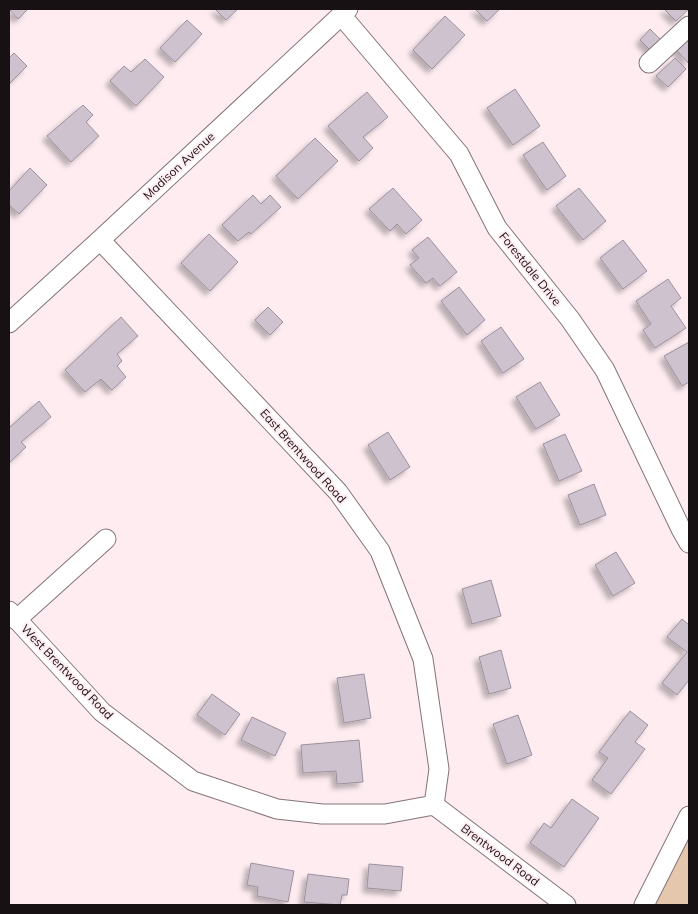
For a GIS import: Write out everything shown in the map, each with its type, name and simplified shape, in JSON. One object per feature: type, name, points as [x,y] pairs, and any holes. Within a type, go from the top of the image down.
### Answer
[{"type":"street","name":"Madison Avenue","points":[[9,323],[344,12]]},
{"type":"street","name":"Forestdale Drive","points":[[344,12],[459,154],[498,228],[570,319],[606,370],[689,543]]},
{"type":"street","points":[[649,63],[689,26]]},
{"type":"street","name":"East Brentwood Road","points":[[100,240],[338,492],[380,551],[423,659],[438,769],[434,805]]},
{"type":"street","points":[[13,616],[106,539]]},
{"type":"street","name":"West Brentwood Road","points":[[13,616],[102,712],[193,781],[277,809],[322,814],[385,814],[434,805]]},
{"type":"street","name":"Brentwood Road","points":[[434,805],[566,905]]},
{"type":"street","points":[[644,905],[689,816]]},
{"type":"shaded area","points":[[689,830],[689,905],[653,905]]},
{"type":"building","points":[[9,9],[28,9],[18,19]]},
{"type":"building","points":[[215,9],[238,9],[226,20]]},
{"type":"building","points":[[475,9],[500,9],[487,21]]},
{"type":"building","points":[[664,9],[689,9],[676,21]]},
{"type":"building","points":[[445,16],[465,35],[432,69],[413,50]]},
{"type":"building","points":[[187,20],[202,34],[175,62],[160,48]]},
{"type":"building","points":[[650,29],[661,40],[651,51],[640,40]]},
{"type":"building","points":[[689,29],[689,64],[672,45]]},
{"type":"building","points":[[14,53],[27,66],[9,84],[9,58]]},
{"type":"building","points":[[675,58],[686,69],[668,87],[656,76]]},
{"type":"building","points":[[145,59],[164,77],[136,106],[110,81],[124,66],[131,72]]},
{"type":"building","points":[[515,89],[540,126],[513,145],[487,108]]},
{"type":"building","points":[[367,92],[388,117],[363,137],[373,148],[359,161],[328,126]]},
{"type":"building","points":[[83,105],[93,115],[86,122],[99,136],[71,162],[47,136]]},
{"type":"building","points":[[315,138],[338,161],[298,199],[276,176]]},
{"type":"building","points":[[543,142],[566,176],[547,190],[523,155]]},
{"type":"building","points":[[30,168],[47,185],[19,214],[9,205],[9,191]]},
{"type":"building","points":[[393,188],[422,220],[406,234],[397,224],[390,231],[369,209]]},
{"type":"building","points":[[579,188],[606,221],[583,240],[556,206]]},
{"type":"building","points":[[253,195],[261,204],[270,195],[281,207],[251,234],[249,232],[238,241],[222,225]]},
{"type":"building","points":[[209,234],[238,262],[210,291],[181,263]]},
{"type":"building","points":[[428,237],[457,272],[440,286],[433,278],[426,283],[410,265],[419,258],[412,250]]},
{"type":"building","points":[[623,240],[647,271],[623,289],[600,258]]},
{"type":"building","points":[[668,279],[681,298],[671,306],[686,328],[655,348],[643,330],[651,324],[636,301]]},
{"type":"building","points":[[459,287],[485,320],[467,335],[441,301]]},
{"type":"building","points":[[268,307],[283,322],[270,335],[255,320]]},
{"type":"building","points":[[121,317],[138,336],[117,354],[122,361],[117,366],[126,377],[112,390],[101,379],[85,392],[65,370]]},
{"type":"building","points":[[501,327],[524,359],[503,373],[481,341]]},
{"type":"building","points":[[689,342],[689,382],[682,386],[664,356]]},
{"type":"building","points":[[540,382],[560,415],[536,429],[516,397]]},
{"type":"building","points":[[39,401],[51,417],[21,442],[26,447],[9,463],[9,428]]},
{"type":"building","points":[[388,432],[410,467],[390,480],[368,445]]},
{"type":"building","points":[[565,434],[582,471],[559,481],[543,444]]},
{"type":"building","points":[[594,484],[606,515],[580,525],[568,495]]},
{"type":"building","points":[[616,552],[635,583],[613,596],[595,565]]},
{"type":"building","points":[[491,580],[501,616],[472,624],[462,589]]},
{"type":"building","points":[[682,619],[689,625],[689,680],[677,695],[662,683],[687,652],[667,637]]},
{"type":"building","points":[[501,650],[511,688],[489,694],[479,657]]},
{"type":"building","points":[[364,674],[371,718],[344,723],[337,678]]},
{"type":"building","points":[[212,694],[240,714],[225,735],[197,715]]},
{"type":"building","points":[[630,711],[648,725],[635,742],[645,749],[611,794],[592,780],[608,758],[599,752]]},
{"type":"building","points":[[518,715],[532,755],[507,764],[493,724]]},
{"type":"building","points":[[252,717],[286,733],[275,756],[241,740]]},
{"type":"building","points":[[359,740],[363,782],[337,784],[336,771],[303,773],[301,745]]},
{"type":"building","points":[[572,799],[599,818],[564,867],[530,843],[544,823],[551,828]]},
{"type":"building","points":[[251,863],[294,871],[288,902],[257,896],[258,887],[247,885]]},
{"type":"building","points":[[369,864],[403,867],[401,891],[367,888]]},
{"type":"building","points":[[308,874],[349,879],[347,895],[342,895],[340,905],[304,902]]}]
